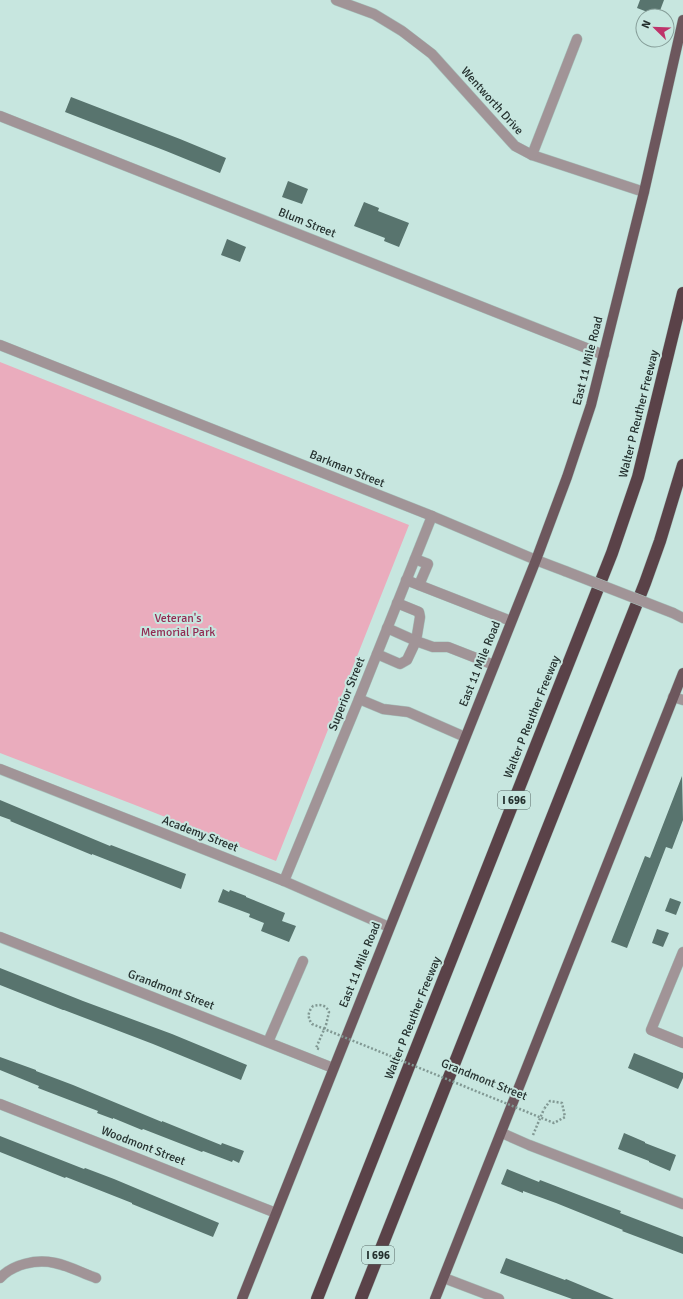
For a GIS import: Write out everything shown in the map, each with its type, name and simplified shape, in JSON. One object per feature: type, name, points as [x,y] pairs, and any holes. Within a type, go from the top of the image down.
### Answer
[{"type":"highway","name":"Walter P Reuther Freeway","points":[[317,1299],[612,553],[638,477],[683,293]]},
{"type":"highway","name":"I 696","points":[[361,1299],[642,590],[660,541],[683,465]]},
{"type":"main road","name":"East 11 Mile Road","points":[[242,1299],[536,560],[578,445],[591,405],[604,355],[644,192],[683,20]]},
{"type":"main road","points":[[435,1299],[678,698],[683,673]]},
{"type":"street","name":"Wentworth Drive","points":[[336,0],[374,14],[402,31],[432,54],[515,146],[532,155],[644,192]]},
{"type":"street","points":[[532,155],[577,39]]},
{"type":"street","name":"Blum Street","points":[[0,116],[604,355]]},
{"type":"street","name":"Barkman Street","points":[[0,345],[432,516],[536,560],[683,618]]},
{"type":"street","name":"Superior Street","points":[[284,881],[432,516]]},
{"type":"street","points":[[415,559],[428,564],[420,585]]},
{"type":"street","points":[[406,580],[511,622]]},
{"type":"street","points":[[377,654],[400,664],[407,660],[416,641],[420,617],[419,612],[397,603]]},
{"type":"street","points":[[387,628],[433,648],[448,647],[494,665]]},
{"type":"street","points":[[359,699],[383,709],[408,712],[465,738]]},
{"type":"street","name":"Academy Street","points":[[0,769],[284,881],[389,927]]},
{"type":"street","name":"Grandmont Street","points":[[0,937],[333,1068]]},
{"type":"street","points":[[683,952],[651,1030],[683,1043]]},
{"type":"street","points":[[268,1042],[303,961]]},
{"type":"street","name":"Woodmont Street","points":[[0,1104],[276,1213]]},
{"type":"street","points":[[502,1133],[529,1145],[683,1204]]},
{"type":"street","points":[[0,1278],[8,1270],[21,1265],[36,1262],[54,1263],[96,1278]]},
{"type":"street","points":[[444,1278],[499,1299]]},
{"type":"path","name":"Grandmont Street","points":[[324,1052],[316,1048],[326,1025],[329,1012],[327,1008],[322,1005],[313,1006],[309,1010],[308,1015],[312,1024],[340,1036],[434,1074],[456,1082],[536,1115],[543,1118],[554,1123],[564,1117],[562,1103],[550,1101],[544,1109],[541,1116],[538,1123],[529,1145]]},
{"type":"green space","name":"Veteran's Memorial Park","points":[[0,362],[409,525],[276,861],[0,753]]},
{"type":"building","points":[[640,0],[664,0],[661,8],[637,8]]},
{"type":"building","points":[[71,97],[226,158],[220,173],[65,112]]},
{"type":"building","points":[[288,181],[308,189],[302,204],[282,197]]},
{"type":"building","points":[[364,202],[379,208],[378,211],[409,223],[399,247],[384,241],[385,238],[354,226]]},
{"type":"building","points":[[227,239],[246,247],[240,262],[221,255]]},
{"type":"building","points":[[682,776],[683,820],[672,849],[666,847],[627,948],[611,942],[645,856],[650,858]]},
{"type":"building","points":[[0,800],[110,846],[111,845],[186,874],[181,889],[92,855],[10,821],[11,820],[0,816]]},
{"type":"building","points":[[223,889],[246,896],[285,913],[282,921],[296,926],[289,942],[261,931],[264,923],[249,917],[250,914],[218,902]]},
{"type":"building","points":[[670,898],[681,902],[676,915],[665,911]]},
{"type":"building","points":[[657,929],[669,933],[663,947],[652,943]]},
{"type":"building","points":[[0,968],[172,1034],[247,1065],[241,1080],[153,1044],[0,985]]},
{"type":"building","points":[[634,1053],[683,1073],[683,1078],[678,1089],[628,1068]]},
{"type":"building","points":[[0,1057],[36,1070],[221,1145],[222,1143],[244,1151],[239,1163],[233,1160],[232,1162],[97,1113],[98,1111],[38,1088],[39,1086],[0,1070]]},
{"type":"building","points":[[624,1133],[676,1155],[670,1171],[618,1149]]},
{"type":"building","points":[[0,1136],[84,1169],[85,1168],[114,1179],[219,1223],[213,1237],[132,1203],[0,1152]]},
{"type":"building","points":[[507,1169],[621,1211],[620,1213],[683,1237],[683,1254],[622,1231],[623,1230],[556,1203],[523,1191],[523,1193],[501,1184]]},
{"type":"building","points":[[506,1258],[565,1280],[566,1279],[614,1299],[572,1299],[500,1273]]}]
